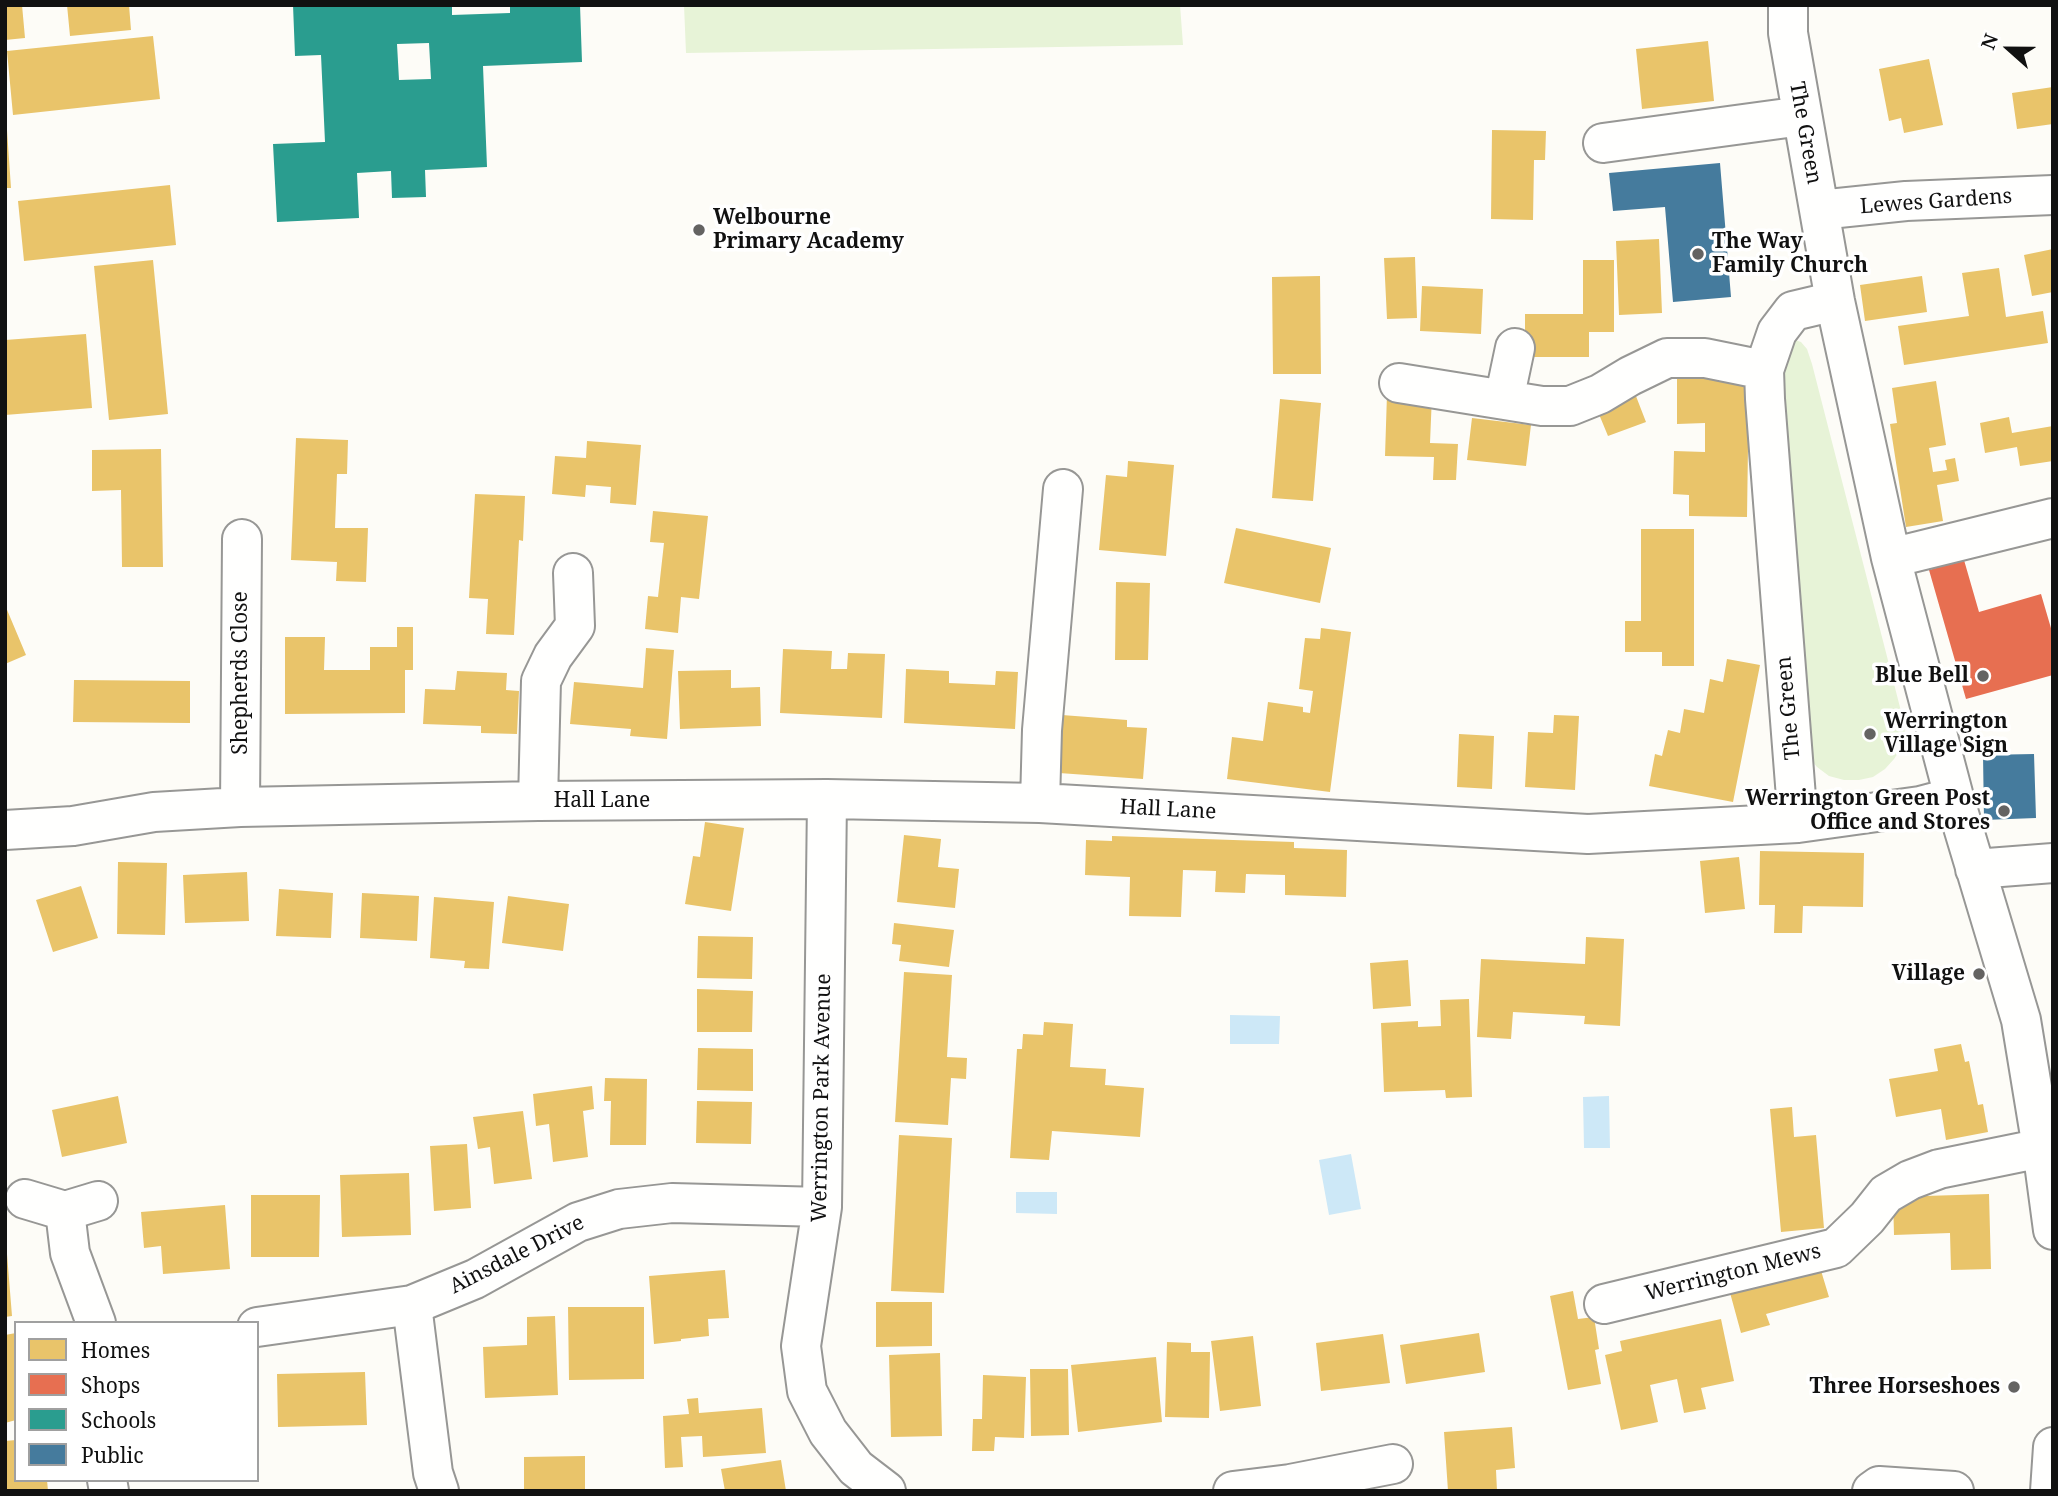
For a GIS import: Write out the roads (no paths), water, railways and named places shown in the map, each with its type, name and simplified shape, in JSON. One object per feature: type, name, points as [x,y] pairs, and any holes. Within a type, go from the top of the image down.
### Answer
[{"type":"street","name":"The Green","points":[[1788,5],[1788,33],[1835,301],[1891,558],[1954,797],[2021,1020],[2053,1230]]},
{"type":"street","points":[[1603,143],[1802,116]]},
{"type":"street","name":"Lewes Gardens","points":[[1819,210],[1906,201],[2053,195]]},
{"type":"street","name":"The Green","points":[[1798,823],[1764,370],[1777,332],[1793,311],[1835,301]]},
{"type":"street","points":[[1504,400],[1515,348]]},
{"type":"street","points":[[1399,383],[1542,406],[1570,406],[1600,394],[1667,358],[1705,359],[1764,370]]},
{"type":"street","points":[[1040,803],[1042,730],[1063,489]]},
{"type":"street","points":[[1891,558],[2053,518]]},
{"type":"street","name":"Shepherds Close","points":[[240,807],[242,539]]},
{"type":"street","name":"Hall Lane","points":[[538,801],[541,681],[553,656],[575,625],[573,573]]},
{"type":"street","points":[[1798,823],[1920,806],[1954,797]]},
{"type":"street","name":"Hall Lane","points":[[5,830],[73,826],[153,812],[240,807],[828,799],[1040,803],[1588,834],[1798,823]]},
{"type":"street","name":"Werrington Park Avenue","points":[[828,799],[822,1207],[802,1346],[807,1391],[828,1432],[856,1468],[886,1491]]},
{"type":"street","points":[[1975,869],[2053,863]]},
{"type":"street","name":"Werrington Mews","points":[[1604,1304],[1836,1248],[1867,1218],[1886,1194],[1910,1180],[1939,1170],[2042,1148]]},
{"type":"street","points":[[25,1199],[81,1206],[70,1253],[95,1321]]},
{"type":"street","name":"Ainsdale Drive","points":[[259,1327],[412,1305],[475,1279],[578,1222],[619,1209],[672,1203],[822,1207]]},
{"type":"street","points":[[412,1305],[433,1472],[439,1491]]},
{"type":"street","points":[[2050,1491],[2053,1447]]},
{"type":"street","points":[[1233,1491],[1291,1487],[1393,1464]]},
{"type":"street","points":[[1872,1491],[1880,1486],[1954,1491]]},
{"type":"water","points":[[1230,1015],[1280,1016],[1279,1044],[1230,1044]]},
{"type":"water","points":[[1609,1096],[1610,1148],[1584,1148],[1583,1097]]},
{"type":"water","points":[[1351,1154],[1361,1209],[1329,1215],[1319,1160]]},
{"type":"water","points":[[1016,1192],[1057,1192],[1057,1214],[1016,1213]]},
{"type":"place","name":"Welbourne Primary Academy","points":[[699,230]]},
{"type":"place","name":"The Way Family Church","points":[[1698,254]]},
{"type":"place","name":"Blue Bell","points":[[1983,676]]},
{"type":"place","name":"Werrington Village Sign","points":[[1870,734]]},
{"type":"place","name":"Werrington Green Post Office and Stores","points":[[2004,811]]},
{"type":"place","name":"Village","points":[[1979,974]]},
{"type":"place","name":"Three Horseshoes","points":[[2014,1387]]}]
